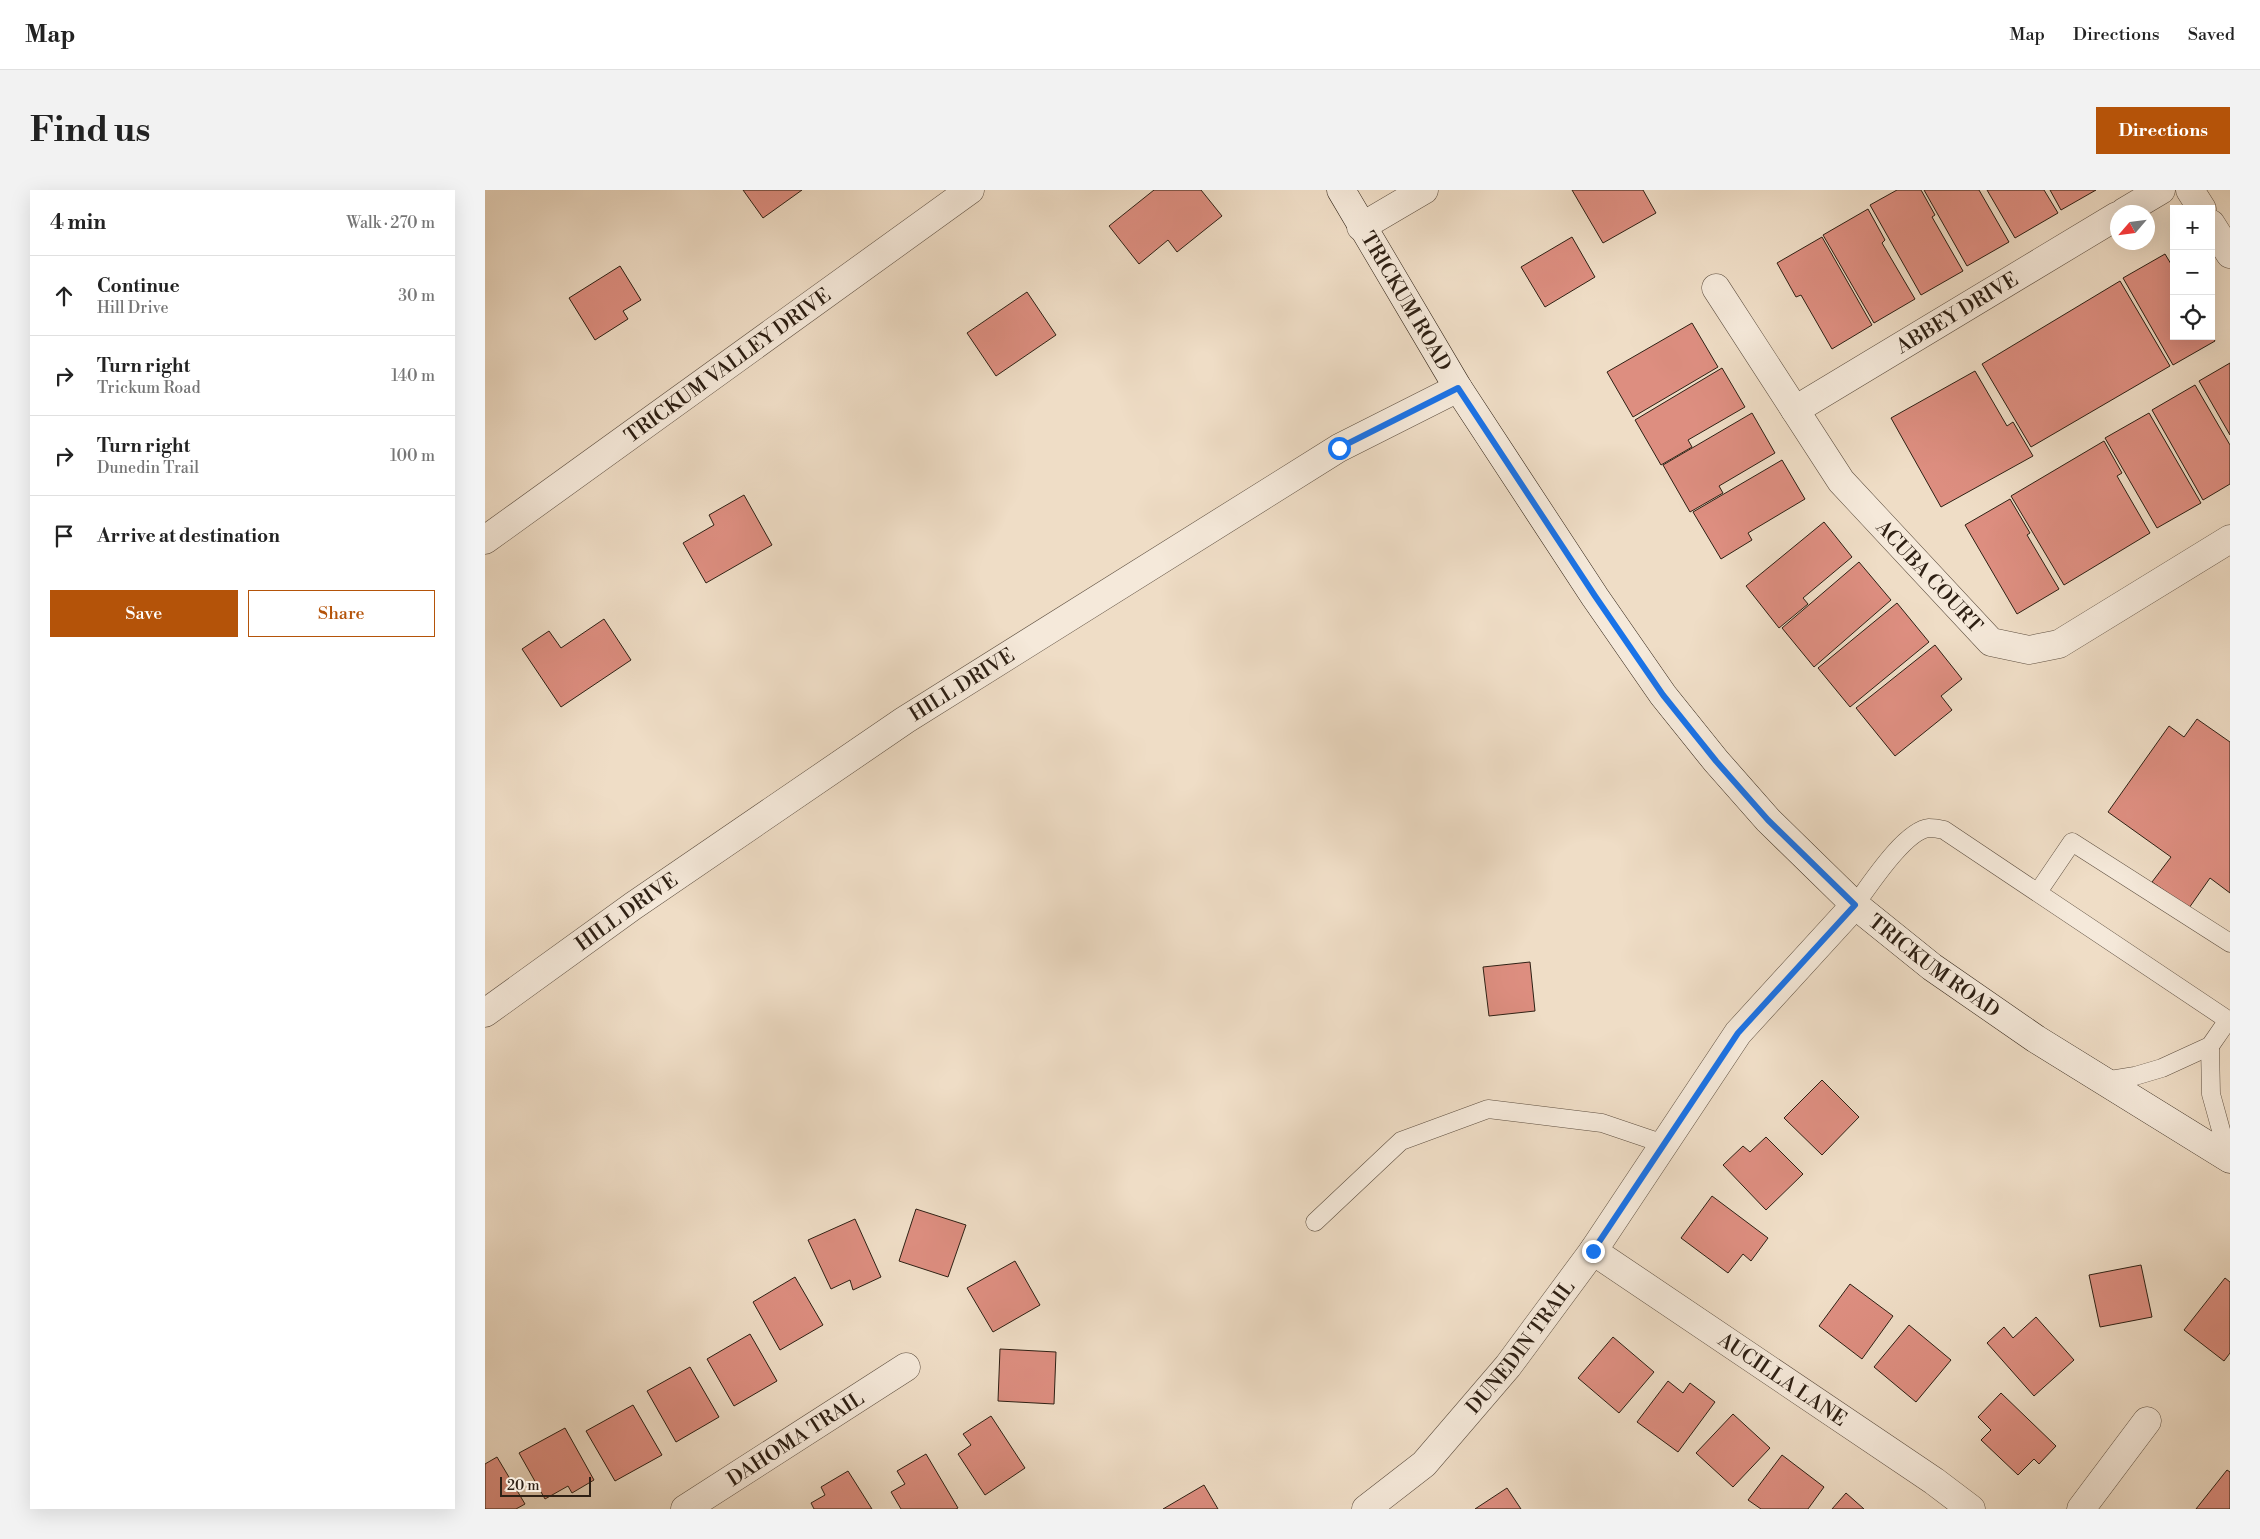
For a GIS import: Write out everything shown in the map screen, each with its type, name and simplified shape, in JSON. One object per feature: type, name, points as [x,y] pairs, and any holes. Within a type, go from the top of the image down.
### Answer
[{"type":"street","name":"TRICKUM VALLEY DRIVE","points":[[485,540],[970,190]]},
{"type":"street","name":"TRICKUM ROAD","points":[[1341,190],[1458,388],[1595,596],[1663,695],[1716,761],[1768,820],[1855,905],[1932,966],[2036,1039],[2229,1159]]},
{"type":"street","points":[[1361,226],[1424,190]]},
{"type":"street","points":[[2136,205],[2161,190]]},
{"type":"street","points":[[2190,190],[2199,205]]},
{"type":"street","name":"ABBEY DRIVE","points":[[1795,410],[2110,220]]},
{"type":"street","points":[[2215,230],[2230,254]]},
{"type":"street","name":"ACUBA COURT","points":[[1716,288],[1841,481],[1991,642],[2029,650],[2059,644],[2230,539]]},
{"type":"street","name":"HILL DRIVE","points":[[485,1013],[633,906],[905,720],[1339,448],[1458,388]]},
{"type":"street","name":"DUNEDIN TRAIL","points":[[1376,1506],[1424,1464],[1508,1366],[1593,1251],[1738,1033],[1855,905]]},
{"type":"street","name":"AUCILLA LANE","points":[[1593,1251],[1935,1481],[1971,1509]]},
{"type":"street","name":"DAHOMA TRAIL","points":[[685,1509],[906,1367]]},
{"type":"street","points":[[2081,1509],[2147,1421]]},
{"type":"lane","points":[[1855,905],[1890,857],[1911,838],[1928,828],[1944,830],[2229,1018],[2210,1046],[2162,1068],[2135,1076],[2104,1081]]},
{"type":"lane","points":[[2038,892],[2071,842],[2230,943]]},
{"type":"lane","points":[[2210,1046],[2211,1094],[2229,1159]]},
{"type":"lane","points":[[1315,1222],[1401,1141],[1488,1109],[1602,1123],[1665,1144]]},
{"type":"building","points":[[743,190],[802,190],[763,218]]},
{"type":"building","points":[[1154,190],[1201,190],[1222,216],[1177,252],[1168,240],[1139,264],[1109,226]]},
{"type":"building","points":[[1572,190],[1643,190],[1656,213],[1603,243]]},
{"type":"building","points":[[1897,190],[1921,190],[1935,215],[1932,217],[1963,271],[1921,295],[1870,205]]},
{"type":"building","points":[[1924,190],[1979,190],[2009,242],[1967,266]]},
{"type":"building","points":[[1987,190],[2044,190],[2058,213],[2015,238]]},
{"type":"building","points":[[2050,190],[2096,190],[2061,210]]},
{"type":"building","points":[[1868,209],[1885,240],[1882,243],[1915,299],[1874,323],[1823,235]]},
{"type":"building","points":[[1572,237],[1595,277],[1545,307],[1521,267]]},
{"type":"building","points":[[1822,237],[1872,325],[1832,349],[1801,295],[1796,297],[1777,263]]},
{"type":"building","points":[[2165,254],[2170,262],[2170,340],[2215,341],[2173,365],[2123,278]]},
{"type":"building","points":[[620,266],[641,300],[623,311],[628,319],[595,340],[569,298]]},
{"type":"building","points":[[2120,281],[2170,366],[2031,447],[1982,364]]},
{"type":"building","points":[[1027,292],[1056,335],[996,376],[967,333]]},
{"type":"building","points":[[1692,323],[1718,367],[1633,417],[1607,372]]},
{"type":"building","points":[[2230,363],[2230,435],[2199,381]]},
{"type":"building","points":[[1722,368],[1745,407],[1688,440],[1692,447],[1661,465],[1635,420]]},
{"type":"building","points":[[1975,371],[2007,426],[2013,422],[2033,456],[1941,507],[1891,418]]},
{"type":"building","points":[[2195,385],[2230,445],[2230,484],[2203,500],[2152,410]]},
{"type":"building","points":[[1752,413],[1775,453],[1719,486],[1723,493],[1690,512],[1663,465]]},
{"type":"building","points":[[2149,413],[2201,503],[2157,528],[2105,438]]},
{"type":"building","points":[[2104,441],[2122,473],[2117,476],[2150,533],[2064,585],[2011,496]]},
{"type":"building","points":[[1782,460],[1805,499],[1748,533],[1752,540],[1721,559],[1693,512]]},
{"type":"building","points":[[744,495],[772,545],[706,583],[683,543],[714,525],[709,515]]},
{"type":"building","points":[[2010,499],[2030,533],[2027,535],[2059,589],[2017,614],[1965,525]]},
{"type":"building","points":[[1824,522],[1852,557],[1803,598],[1808,604],[1779,628],[1746,586]]},
{"type":"building","points":[[1859,562],[1891,600],[1814,667],[1782,628]]},
{"type":"building","points":[[1897,603],[1929,642],[1850,707],[1818,668]]},
{"type":"building","points":[[604,619],[631,660],[561,707],[522,649],[549,631],[561,648]]},
{"type":"building","points":[[1935,645],[1962,679],[1941,696],[1952,710],[1895,756],[1856,708]]},
{"type":"building","points":[[2197,719],[2230,742],[2230,893],[2210,878],[2189,908],[2152,882],[2171,857],[2108,812],[2169,726],[2184,737]]},
{"type":"building","points":[[1530,962],[1535,1011],[1489,1016],[1483,967]]},
{"type":"building","points":[[1822,1080],[1859,1117],[1822,1155],[1784,1118]]},
{"type":"building","points":[[1766,1137],[1803,1174],[1766,1210],[1723,1165],[1743,1146],[1750,1152]]},
{"type":"building","points":[[1712,1196],[1768,1238],[1751,1261],[1743,1254],[1728,1273],[1681,1238]]},
{"type":"building","points":[[916,1209],[966,1225],[948,1277],[899,1261]]},
{"type":"building","points":[[855,1219],[881,1277],[853,1290],[850,1280],[831,1289],[808,1240]]},
{"type":"building","points":[[1015,1261],[1040,1305],[993,1332],[967,1288]]},
{"type":"building","points":[[2141,1265],[2152,1317],[2100,1327],[2089,1275]]},
{"type":"building","points":[[795,1277],[823,1325],[780,1350],[753,1302]]},
{"type":"building","points":[[2225,1278],[2230,1282],[2230,1353],[2224,1361],[2184,1330]]},
{"type":"building","points":[[1850,1284],[1893,1316],[1862,1359],[1819,1326]]},
{"type":"building","points":[[2036,1317],[2074,1360],[2034,1396],[1987,1343],[2004,1327],[2013,1338]]},
{"type":"building","points":[[1909,1325],[1951,1360],[1916,1402],[1874,1367]]},
{"type":"building","points":[[750,1334],[777,1381],[734,1406],[707,1359]]},
{"type":"building","points":[[1613,1337],[1654,1372],[1619,1413],[1578,1378]]},
{"type":"building","points":[[1000,1349],[1056,1352],[1054,1404],[998,1401]]},
{"type":"building","points":[[690,1367],[719,1417],[676,1442],[647,1391]]},
{"type":"building","points":[[1668,1381],[1683,1393],[1690,1383],[1715,1402],[1678,1452],[1637,1422]]},
{"type":"building","points":[[2001,1393],[2056,1446],[2039,1464],[2034,1459],[2018,1475],[1981,1440],[1991,1430],[1978,1417]]},
{"type":"building","points":[[633,1405],[662,1455],[615,1481],[586,1431]]},
{"type":"building","points":[[1733,1414],[1770,1448],[1733,1487],[1696,1453]]},
{"type":"building","points":[[991,1416],[1025,1468],[985,1495],[958,1454],[971,1445],[963,1434]]},
{"type":"building","points":[[565,1428],[594,1480],[572,1493],[568,1486],[545,1499],[519,1453]]},
{"type":"building","points":[[926,1454],[958,1508],[901,1509],[891,1492],[905,1484],[897,1471]]},
{"type":"building","points":[[1782,1455],[1824,1487],[1808,1509],[1761,1509],[1748,1500]]},
{"type":"building","points":[[497,1457],[525,1504],[516,1509],[485,1509],[485,1464]]},
{"type":"building","points":[[2227,1470],[2230,1472],[2230,1509],[2196,1509]]},
{"type":"building","points":[[848,1471],[872,1509],[814,1509],[811,1503],[825,1495],[821,1487]]},
{"type":"building","points":[[1204,1485],[1218,1509],[1163,1509]]},
{"type":"building","points":[[1507,1488],[1521,1509],[1475,1509]]},
{"type":"building","points":[[1846,1493],[1864,1509],[1832,1509]]},
{"type":"route","points":[[1339,448],[1458,388],[1595,596],[1663,695],[1716,761],[1768,820],[1855,905],[1738,1033],[1593,1251]]}]
